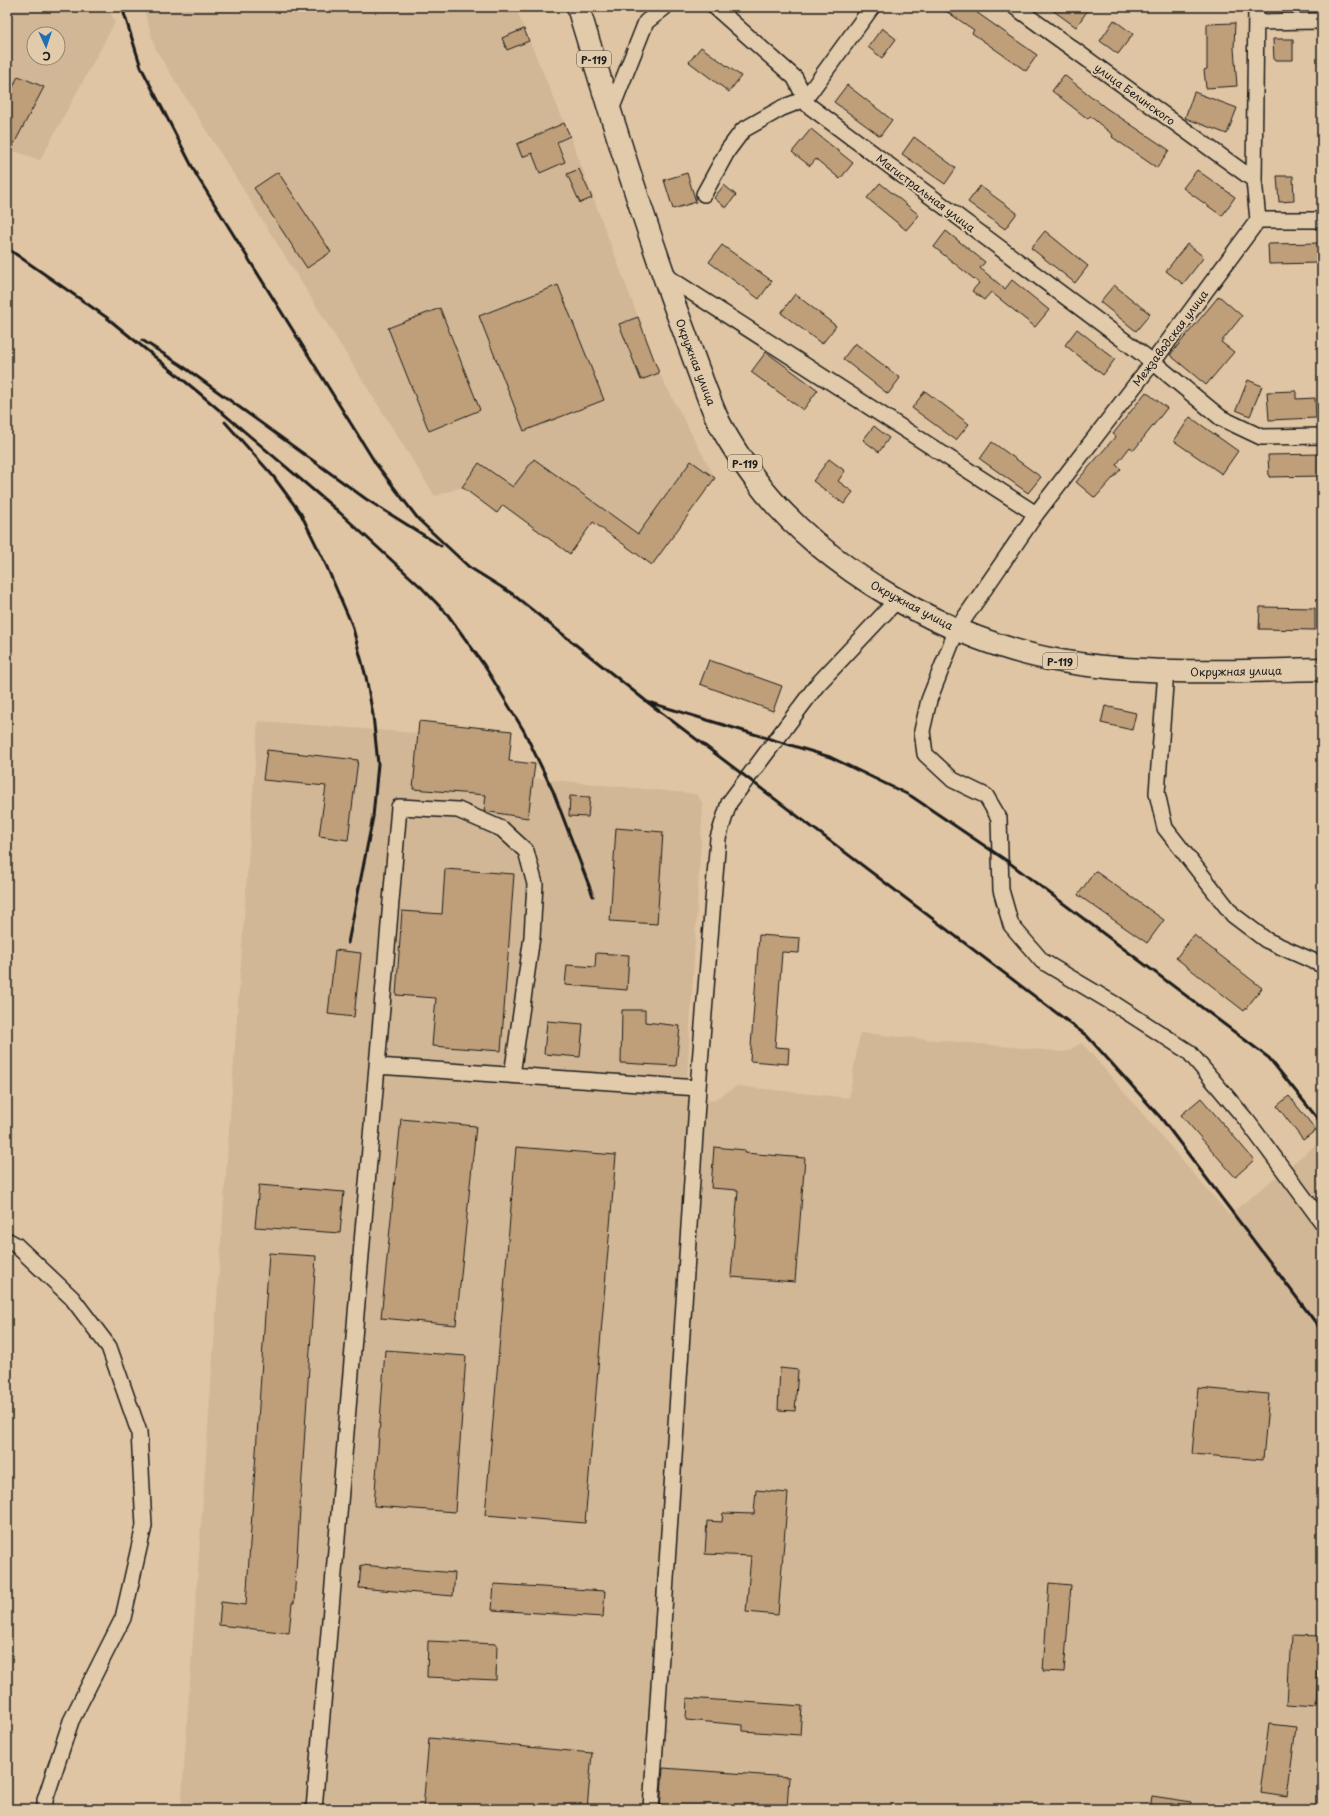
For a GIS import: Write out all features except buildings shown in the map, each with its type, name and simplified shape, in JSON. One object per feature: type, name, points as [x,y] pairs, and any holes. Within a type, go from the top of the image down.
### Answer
[{"type":"highway","name":"Окружная улица","points":[[578,7],[663,274],[717,418],[754,478],[779,509],[813,541],[858,576],[897,600],[957,629],[1008,649],[1058,661],[1121,669],[1208,672],[1322,669]]},
{"type":"street","points":[[610,110],[646,22],[665,7]]},
{"type":"street","name":"Магистральная улица","points":[[715,7],[795,78],[808,105],[1154,362],[1221,418],[1261,437],[1322,436]]},
{"type":"street","points":[[704,194],[728,150],[743,130],[782,108],[805,99],[872,7]]},
{"type":"street","name":"улица Белинского","points":[[1015,7],[1254,180]]},
{"type":"street","points":[[1322,20],[1256,14],[1254,180],[1258,220],[1322,220]]},
{"type":"street","name":"Межзаводская улица","points":[[1258,220],[1154,362],[1036,514],[957,629],[929,700],[922,731],[925,754],[953,780],[986,796],[999,818],[1001,890],[1011,924],[1042,961],[1116,1005],[1189,1052],[1248,1122],[1322,1222]]},
{"type":"street","points":[[663,274],[1036,514]]},
{"type":"street","points":[[652,1809],[698,1088],[718,838],[729,803],[817,685],[897,600]]},
{"type":"street","points":[[1166,671],[1157,793],[1165,828],[1233,915],[1266,940],[1322,965]]},
{"type":"street","points":[[314,1809],[399,807],[458,810],[502,829],[526,851],[535,884],[532,937],[512,1075]]},
{"type":"street","points":[[377,1066],[698,1088]]},
{"type":"street","points":[[7,1240],[16,1245],[72,1298],[109,1347],[139,1432],[144,1526],[123,1618],[71,1721],[45,1800],[45,1809]]},
{"type":"shaded area","points":[[7,7],[108,7],[115,22],[40,160],[11,150],[7,158]]},
{"type":"shaded area","points":[[143,7],[515,7],[570,136],[659,373],[715,478],[652,565],[593,522],[570,554],[503,505],[497,513],[462,487],[435,496],[156,50]]},
{"type":"shaded area","points":[[258,721],[417,733],[419,721],[512,731],[509,761],[535,764],[533,778],[696,794],[703,804],[686,1098],[712,1101],[737,1086],[849,1098],[860,1033],[1065,1052],[1082,1043],[1229,1215],[1322,1140],[1322,1809],[181,1809]]},
{"type":"railway","points":[[122,7],[141,67],[197,176],[376,464],[419,520],[469,567],[511,593],[646,701],[1087,1036],[1161,1118],[1322,1331]]},
{"type":"railway","points":[[7,248],[106,317],[198,392],[339,512],[421,587],[448,615],[484,665],[524,731],[553,791],[593,896]]},
{"type":"railway","points":[[142,340],[181,365],[366,499],[441,546]]},
{"type":"railway","points":[[225,422],[273,476],[301,514],[326,565],[352,625],[366,677],[373,715],[378,764],[373,817],[348,943]]},
{"type":"railway","points":[[651,703],[830,757],[911,796],[1007,861],[1269,1058],[1322,1124]]}]
